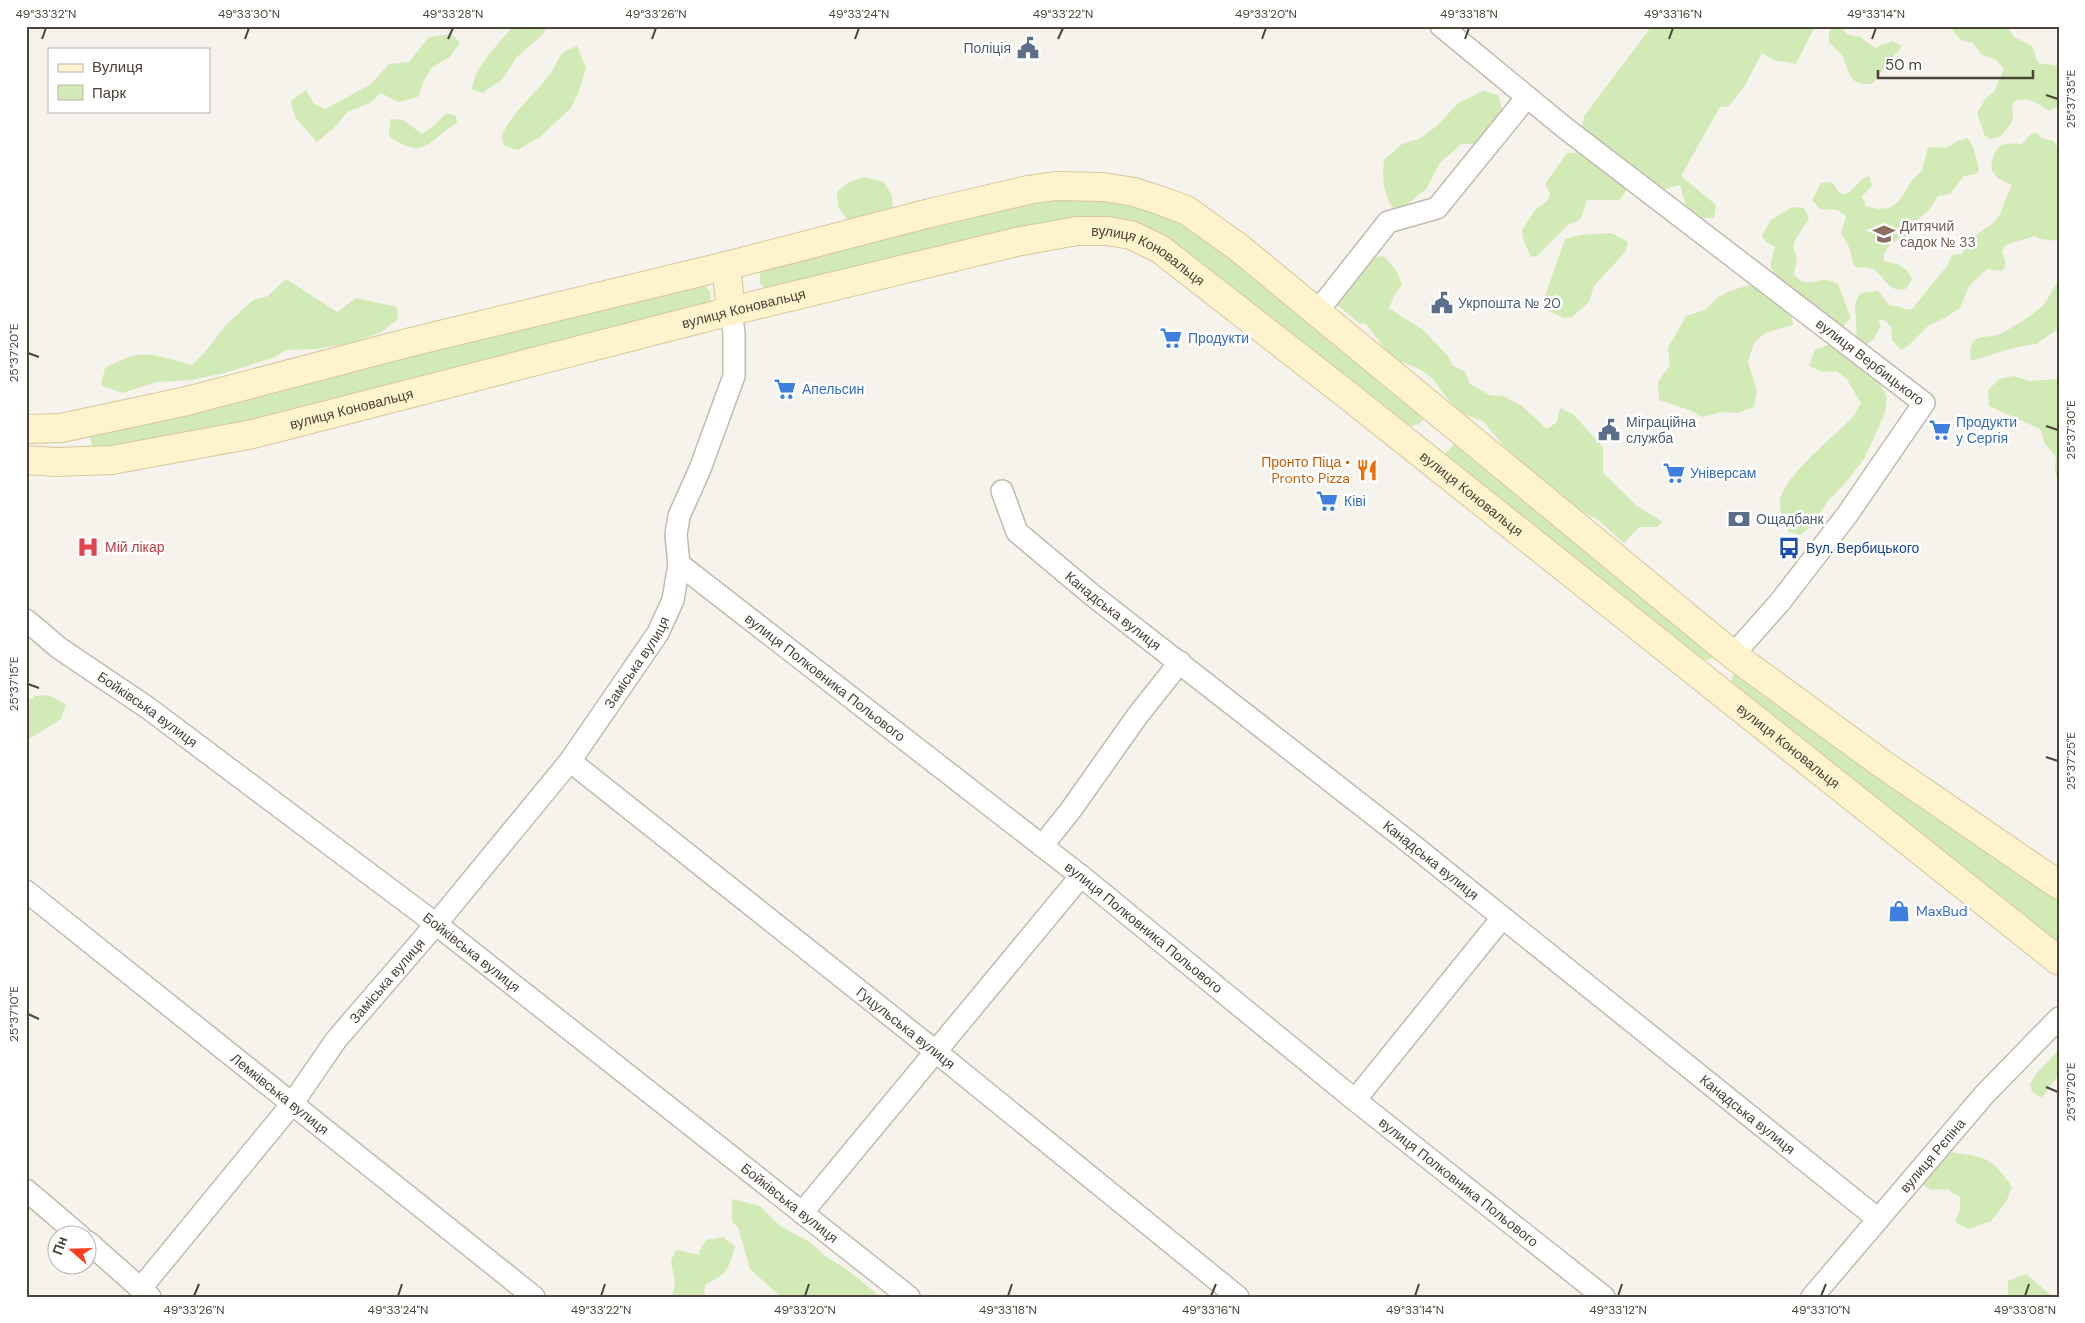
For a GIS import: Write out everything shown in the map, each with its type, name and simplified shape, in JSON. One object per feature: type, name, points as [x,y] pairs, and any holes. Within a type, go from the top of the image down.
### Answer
[{"type":"main road","points":[[26,430],[61,428],[187,401],[411,342],[726,266],[930,213],[1028,190],[1055,186],[1103,187],[1142,195],[1186,210],[1238,246],[1733,655],[1882,763],[2059,886]]},
{"type":"main road","name":"вулиця Коновальця","points":[[26,460],[56,462],[112,460],[253,434],[731,312],[1016,242],[1077,231],[1107,231],[1131,235],[1160,249],[1356,401],[2059,961]]},
{"type":"main road","points":[[726,266],[731,312]]},
{"type":"main road","points":[[56,462],[61,428]]},
{"type":"main road","points":[[1708,681],[1733,655]]},
{"type":"street","points":[[1318,312],[1388,222],[1438,208],[1527,97],[1441,26]]},
{"type":"street","name":"вулиця Вербицького","points":[[1527,97],[1564,128],[1924,404],[1847,515],[1780,602],[1733,655]]},
{"type":"street","name":"Заміська вулиця","points":[[145,1292],[292,1104],[336,1040],[436,924],[570,761],[658,632],[673,600],[679,564],[676,535],[679,516],[700,469],[734,376],[734,333],[731,312]]},
{"type":"street","name":"Канадська вулиця","points":[[1002,491],[1017,532],[1091,594],[1180,662],[1878,1219]]},
{"type":"street","name":"вулиця Полковника Польового","points":[[679,564],[1081,876],[1355,1100],[1604,1297]]},
{"type":"street","name":"Бойківська вулиця","points":[[26,620],[59,648],[148,708],[436,924],[909,1297]]},
{"type":"street","points":[[1042,846],[1070,811],[1138,714],[1180,662]]},
{"type":"street","name":"Гуцульська вулиця","points":[[570,761],[935,1051],[1238,1297]]},
{"type":"street","points":[[802,1213],[1081,876]]},
{"type":"street","name":"Лемківська вулиця","points":[[26,891],[534,1297]]},
{"type":"street","points":[[1355,1100],[1502,918]]},
{"type":"street","name":"вулиця Рєпіна","points":[[1812,1297],[1984,1095],[2059,1018]]},
{"type":"street","points":[[26,1190],[68,1226]]},
{"type":"street","points":[[98,1251],[145,1292]]},
{"type":"green space","points":[[513,26],[547,26],[543,34],[517,57],[502,80],[482,93],[472,89],[482,64]]},
{"type":"green space","points":[[1652,26],[1815,26],[1796,64],[1773,60],[1762,53],[1744,87],[1729,106],[1720,107],[1681,176],[1716,205],[1714,218],[1703,218],[1686,207],[1680,185],[1665,189],[1644,183],[1581,135],[1584,116]]},
{"type":"green space","points":[[1833,26],[1839,26],[1848,35],[1860,37],[1875,48],[1892,41],[1902,46],[1872,84],[1858,83],[1849,74],[1842,55],[1829,43],[1829,32]]},
{"type":"green space","points":[[1949,26],[2007,26],[2014,37],[2032,46],[2038,63],[2059,66],[2059,106],[2049,111],[2033,101],[2014,101],[2012,107],[2013,119],[2006,130],[2000,137],[1990,139],[1985,136],[1977,113],[1986,98],[1994,92],[2004,69],[1996,60],[1981,54],[1973,43],[1961,40]]},
{"type":"green space","points":[[452,34],[460,43],[450,57],[432,67],[424,80],[418,97],[398,102],[381,93],[370,103],[347,112],[336,126],[317,142],[295,117],[291,101],[306,90],[314,104],[325,109],[371,84],[389,64],[409,62],[429,37]]},
{"type":"green space","points":[[577,46],[586,68],[579,91],[571,108],[541,136],[518,150],[505,146],[501,138],[517,111],[547,78],[561,55]]},
{"type":"green space","points":[[1483,91],[1498,95],[1503,113],[1477,144],[1461,144],[1440,163],[1426,189],[1401,209],[1392,207],[1384,184],[1384,160],[1402,144],[1421,138],[1438,125],[1458,103]]},
{"type":"green space","points":[[446,113],[456,116],[457,123],[425,146],[418,148],[410,147],[401,144],[389,136],[390,119],[403,120],[422,134],[435,125]]},
{"type":"green space","points":[[2037,133],[2042,138],[2054,141],[2057,147],[2059,241],[2040,239],[2035,236],[2005,245],[2002,252],[2005,260],[2004,269],[2002,271],[1987,269],[1969,286],[1960,308],[1945,318],[1929,325],[1908,346],[1901,350],[1892,340],[1891,327],[1884,319],[1878,321],[1881,326],[1873,340],[1867,344],[1861,344],[1857,341],[1855,305],[1860,293],[1878,291],[1889,305],[1906,310],[1912,309],[1947,266],[1952,255],[1962,254],[1973,237],[1993,223],[2001,214],[2012,185],[1995,175],[1992,162],[1995,153],[2005,144],[2022,144],[2031,134]]},
{"type":"green space","points":[[1968,138],[1974,149],[1979,170],[1976,174],[1964,176],[1950,194],[1938,196],[1929,210],[1917,220],[1909,235],[1890,244],[1884,254],[1884,261],[1901,266],[1909,274],[1912,279],[1906,289],[1900,290],[1890,286],[1873,269],[1854,266],[1849,247],[1841,233],[1846,216],[1837,210],[1820,209],[1812,200],[1821,183],[1832,182],[1839,192],[1845,195],[1865,177],[1869,176],[1872,186],[1861,197],[1865,201],[1865,206],[1878,209],[1889,208],[1899,201],[1913,179],[1922,171],[1928,147],[1946,148],[1957,141]]},
{"type":"green space","points":[[1588,152],[1627,189],[1620,200],[1587,200],[1580,220],[1568,225],[1537,256],[1531,257],[1524,242],[1522,230],[1535,210],[1547,201],[1550,194],[1545,184],[1567,153]]},
{"type":"green space","points":[[864,177],[884,182],[892,196],[893,211],[868,217],[847,219],[838,207],[837,192],[849,182]]},
{"type":"green space","points":[[1089,194],[1157,209],[1205,233],[1425,418],[1419,424],[1406,427],[1143,228],[1120,219],[1108,219],[773,288],[765,288],[760,283],[760,272],[765,264],[1034,198]]},
{"type":"green space","points":[[1792,207],[1804,208],[1809,218],[1794,242],[1793,248],[1797,258],[1794,274],[1801,281],[1805,282],[1826,280],[1838,284],[1851,318],[1840,330],[1793,294],[1771,268],[1775,247],[1765,241],[1762,235],[1771,220]]},
{"type":"green space","points":[[1611,233],[1628,242],[1626,251],[1594,286],[1589,302],[1572,317],[1564,318],[1549,311],[1545,296],[1565,239],[1580,235]]},
{"type":"green space","points":[[1384,256],[1396,270],[1402,284],[1389,308],[1423,330],[1447,355],[1453,366],[1465,371],[1470,384],[1490,395],[1503,396],[1522,406],[1547,429],[1557,422],[1560,408],[1573,414],[1603,447],[1603,473],[1637,506],[1663,522],[1656,527],[1639,527],[1624,543],[1598,520],[1578,509],[1545,482],[1523,469],[1483,421],[1461,413],[1433,379],[1421,370],[1391,357],[1366,324],[1359,323],[1335,303],[1370,258]]},
{"type":"green space","points":[[286,279],[337,312],[356,298],[397,307],[398,319],[380,333],[350,343],[316,349],[286,350],[275,357],[225,373],[191,380],[157,382],[122,393],[101,385],[105,368],[129,357],[148,354],[192,365],[226,325],[253,300],[268,296]]},
{"type":"green space","points":[[2059,282],[2059,328],[2036,344],[2013,348],[1971,361],[1970,349],[1973,342],[1979,338],[1999,334],[2030,316],[2044,304]]},
{"type":"green space","points":[[703,285],[710,291],[711,299],[708,303],[348,399],[172,438],[92,449],[90,431]]},
{"type":"green space","points":[[1751,285],[1766,290],[1791,311],[1793,325],[1765,333],[1754,343],[1748,362],[1757,391],[1754,407],[1738,413],[1721,412],[1702,417],[1692,411],[1659,400],[1658,382],[1670,365],[1668,348],[1686,316],[1705,310],[1718,297],[1732,290]]},
{"type":"green space","points":[[1827,345],[1841,347],[1879,381],[1887,397],[1885,413],[1864,459],[1827,502],[1812,526],[1800,535],[1788,532],[1780,510],[1783,493],[1798,470],[1852,417],[1861,403],[1846,378],[1836,371],[1823,372],[1809,366],[1815,350]]},
{"type":"green space","points":[[2014,376],[2029,381],[2059,379],[2059,487],[2055,471],[2056,456],[2045,444],[2040,429],[1989,406],[1988,390],[1999,379]]},
{"type":"green space","points":[[1465,443],[1715,657],[1707,660],[1696,657],[1442,457],[1454,444]]},
{"type":"green space","points":[[1739,672],[2059,896],[2059,956],[1732,685],[1732,676]]},
{"type":"green space","points":[[48,695],[66,704],[61,719],[26,741],[26,702],[35,696]]},
{"type":"green space","points":[[2059,1050],[2059,1074],[2042,1098],[2032,1092],[2030,1084],[2036,1074]]},
{"type":"green space","points":[[1950,1152],[1980,1157],[1992,1163],[2012,1187],[2006,1202],[1991,1221],[1968,1229],[1955,1222],[1960,1210],[1960,1197],[1947,1189],[1931,1190],[1908,1175]]},
{"type":"green space","points":[[732,1199],[760,1206],[780,1226],[810,1242],[825,1256],[846,1269],[881,1297],[781,1297],[750,1269],[738,1227],[732,1222]]},
{"type":"green space","points":[[723,1237],[735,1246],[731,1260],[723,1274],[705,1285],[704,1297],[672,1297],[675,1282],[671,1261],[676,1250],[700,1255],[699,1252],[706,1240]]},
{"type":"green space","points":[[2026,1274],[2053,1297],[2008,1297],[2008,1281]]},
{"type":"place","name":"Поліція","points":[[1028,48]]},
{"type":"place","name":"Дитячий садок № 33","points":[[1884,234]]},
{"type":"place","name":"Укрпошта № 20","points":[[1442,303]]},
{"type":"place","name":"Продукти","points":[[1171,338]]},
{"type":"place","name":"Апельсин","points":[[785,389]]},
{"type":"place","name":"Міграційна служба","points":[[1609,430]]},
{"type":"place","name":"Продукти у Сергія","points":[[1940,430]]},
{"type":"place","name":"Пронто Піца • Pronto Pizza","points":[[1367,470]]},
{"type":"place","name":"Універсам","points":[[1674,473]]},
{"type":"place","name":"Ківі","points":[[1327,501]]},
{"type":"place","name":"Ощадбанк","points":[[1739,519]]},
{"type":"place","name":"Мій лікар","points":[[88,547]]},
{"type":"place","name":"Вул. Вербицького","points":[[1789,548]]},
{"type":"place","name":"MaxBud","points":[[1899,911]]}]
